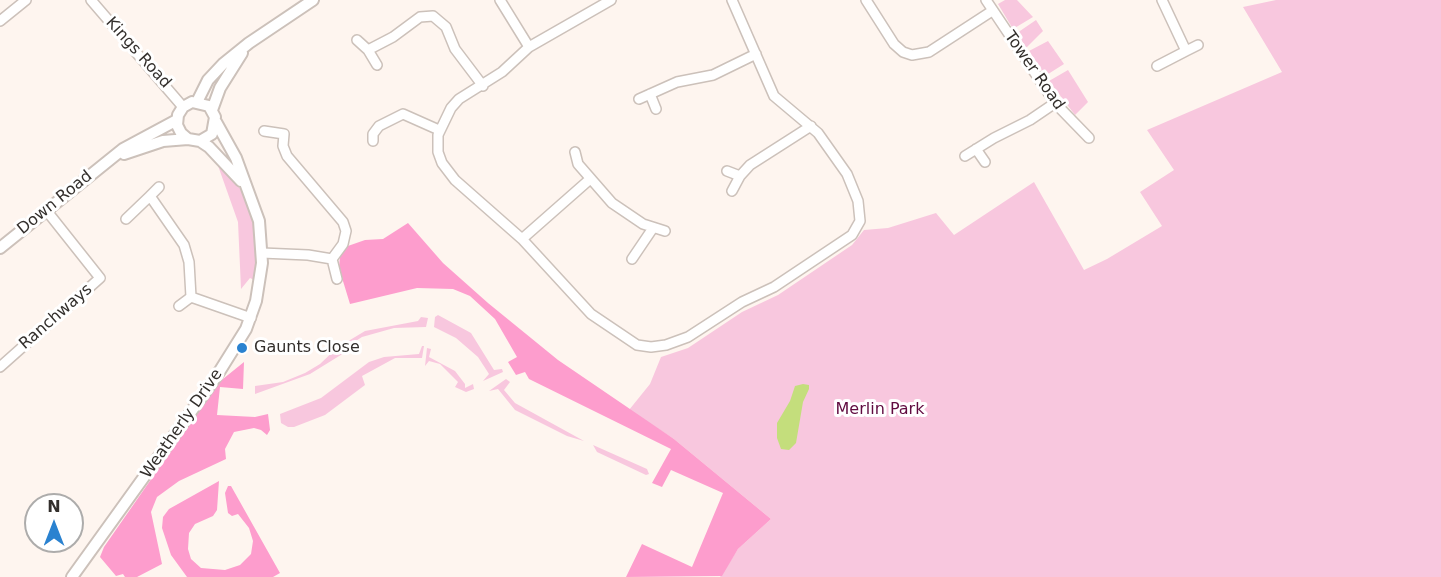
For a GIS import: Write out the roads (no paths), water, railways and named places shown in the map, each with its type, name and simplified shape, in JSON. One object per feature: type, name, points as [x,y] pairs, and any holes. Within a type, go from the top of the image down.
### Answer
[{"type":"street","points":[[0,21],[26,0]]},
{"type":"street","name":"Kings Road","points":[[91,0],[183,106]]},
{"type":"street","points":[[197,102],[211,76],[249,43],[313,0]]},
{"type":"street","points":[[500,0],[529,47]]},
{"type":"street","points":[[611,0],[529,47],[483,86],[455,103],[439,130],[440,157],[455,180],[522,239],[580,304],[620,334],[646,347],[666,345],[681,340],[741,302],[774,287],[857,230],[860,215],[853,188],[830,147],[811,126],[774,96],[732,0]]},
{"type":"street","points":[[866,0],[894,44],[903,52],[912,55],[928,52],[992,11]]},
{"type":"street","name":"Tower Road","points":[[986,0],[1055,103],[1089,138]]},
{"type":"street","points":[[1162,0],[1186,51]]},
{"type":"street","points":[[368,50],[393,37],[420,17],[433,16],[446,27],[455,49],[483,86]]},
{"type":"street","points":[[357,40],[368,50],[377,64]]},
{"type":"street","points":[[200,141],[212,134],[216,122],[212,110],[221,87],[249,43]]},
{"type":"street","points":[[1157,66],[1198,45]]},
{"type":"street","points":[[639,99],[677,82],[713,75],[756,54]]},
{"type":"street","points":[[650,94],[656,109]]},
{"type":"street","points":[[188,139],[178,129],[177,120],[183,106],[197,102],[212,110]]},
{"type":"street","points":[[402,103],[403,114]]},
{"type":"street","points":[[965,156],[1030,120],[1055,103]]},
{"type":"street","points":[[403,114],[439,130]]},
{"type":"street","points":[[373,141],[379,126],[403,114]]},
{"type":"street","name":"Down Road","points":[[0,248],[109,159],[132,143],[177,120]]},
{"type":"street","name":"Weatherly Drive","points":[[72,577],[216,377],[250,318],[261,285],[262,253],[259,220],[236,159],[216,122]]},
{"type":"street","points":[[732,191],[740,176],[750,165],[811,126]]},
{"type":"street","points":[[264,131],[284,134],[287,156],[344,224],[344,244],[332,259],[336,279]]},
{"type":"street","name":"Down Road","points":[[109,159],[158,142],[188,139],[200,141]]},
{"type":"street","name":"Weatherly Drive","points":[[200,141],[220,156],[246,188]]},
{"type":"street","points":[[976,149],[985,162]]},
{"type":"street","points":[[575,152],[578,164],[589,180],[626,215],[665,231]]},
{"type":"street","points":[[727,171],[740,176]]},
{"type":"street","points":[[522,239],[589,180]]},
{"type":"street","points":[[126,219],[159,187]]},
{"type":"street","points":[[150,196],[184,245],[189,262],[191,297]]},
{"type":"street","name":"Ranchways","points":[[0,367],[100,278],[46,210]]},
{"type":"street","points":[[632,259],[653,228]]},
{"type":"street","points":[[262,253],[308,255],[332,259]]},
{"type":"street","points":[[179,306],[191,297]]},
{"type":"street","points":[[191,297],[250,318]]},
{"type":"place","name":"Gaunts Close","points":[[242,348]]},
{"type":"park label","name":"Merlin Park","points":[[880,410]]}]
